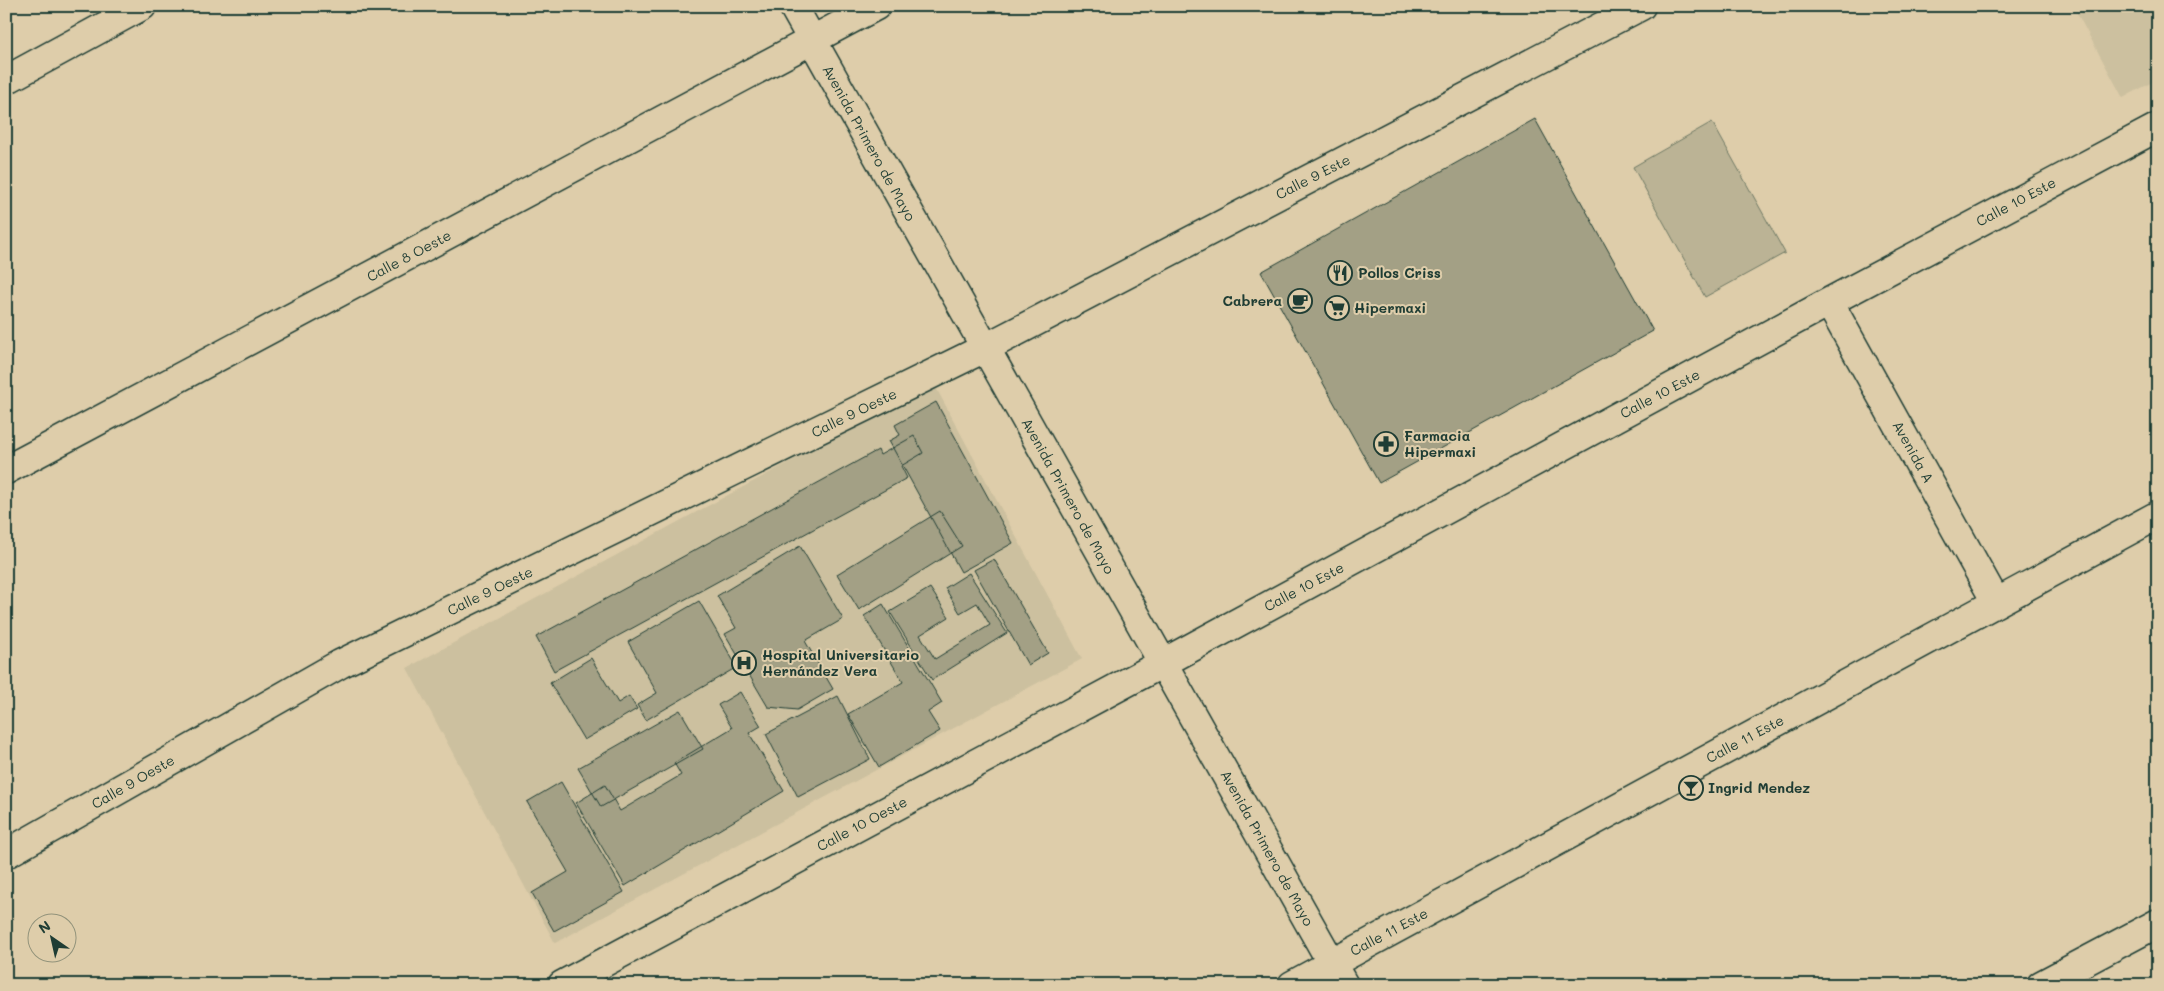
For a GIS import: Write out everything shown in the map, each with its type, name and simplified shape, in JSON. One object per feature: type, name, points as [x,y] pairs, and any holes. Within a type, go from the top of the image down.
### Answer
[{"type":"street","points":[[6,80],[142,6]]},
{"type":"street","name":"Avenida Primero de Mayo","points":[[793,6],[1338,974]]},
{"type":"street","name":"Calle 8 Oeste","points":[[6,470],[876,6]]},
{"type":"street","name":"Calle 9 Este","points":[[985,348],[1641,6]]},
{"type":"street","name":"Calle 10 Este","points":[[1163,664],[1829,302],[2158,127]]},
{"type":"street","name":"Avenida A","points":[[1829,302],[1996,602]]},
{"type":"street","name":"Calle 9 Oeste","points":[[6,854],[340,664],[985,348]]},
{"type":"street","name":"Calle 11 Este","points":[[1292,985],[1338,974],[1996,602],[2158,515]]},
{"type":"street","name":"Calle 10 Oeste","points":[[562,985],[1163,664]]},
{"type":"street","points":[[2041,985],[2158,923]]},
{"type":"shaded area","points":[[2073,6],[2158,6],[2158,79],[2123,98]]},
{"type":"shaded area","points":[[1712,122],[1785,253],[1705,297],[1633,167]]},
{"type":"shaded area","name":"Hospital Universitario Hernández Vera","points":[[934,384],[1082,659],[555,943],[407,668]]},
{"type":"building","points":[[1535,119],[1653,331],[1379,483],[1261,272]]},
{"type":"building","points":[[936,402],[1013,543],[961,572],[889,441],[900,435],[895,425]]},
{"type":"building","points":[[914,436],[923,453],[901,466],[907,478],[554,671],[536,637],[878,450],[880,455]]},
{"type":"building","points":[[940,511],[962,546],[859,610],[837,574]]},
{"type":"building","points":[[800,546],[843,619],[805,641],[833,689],[797,710],[768,707],[725,634],[736,628],[717,596]]},
{"type":"building","points":[[994,559],[1048,653],[1028,665],[974,570]]},
{"type":"building","points":[[969,573],[1007,633],[932,680],[890,612],[930,588],[949,617],[920,635],[935,659],[990,625],[977,603],[960,613],[945,588]]},
{"type":"building","points":[[699,601],[737,667],[646,720],[637,705],[657,693],[628,642]]},
{"type":"building","points":[[883,604],[942,703],[928,712],[940,731],[879,767],[848,714],[903,682],[864,616]]},
{"type":"building","points":[[591,658],[618,703],[629,696],[637,709],[584,740],[550,683]]},
{"type":"building","points":[[740,692],[761,726],[749,733],[784,791],[625,886],[576,803],[605,785],[620,811],[681,775],[674,763],[732,728],[718,705]]},
{"type":"building","points":[[838,696],[870,759],[798,797],[766,734]]},
{"type":"building","points":[[680,710],[703,749],[601,807],[578,768]]},
{"type":"building","points":[[561,782],[624,892],[554,931],[532,893],[568,872],[527,802]]},
{"type":"place","name":"Pollos Criss","points":[[1340,273]]},
{"type":"place","name":"Cabrera","points":[[1300,301]]},
{"type":"place","name":"Hipermaxi","points":[[1337,308]]},
{"type":"place","name":"Farmacia Hipermaxi","points":[[1386,444]]},
{"type":"place","name":"Hospital Universitario Hernández Vera","points":[[744,663]]},
{"type":"place","name":"Ingrid Mendez","points":[[1691,788]]}]
